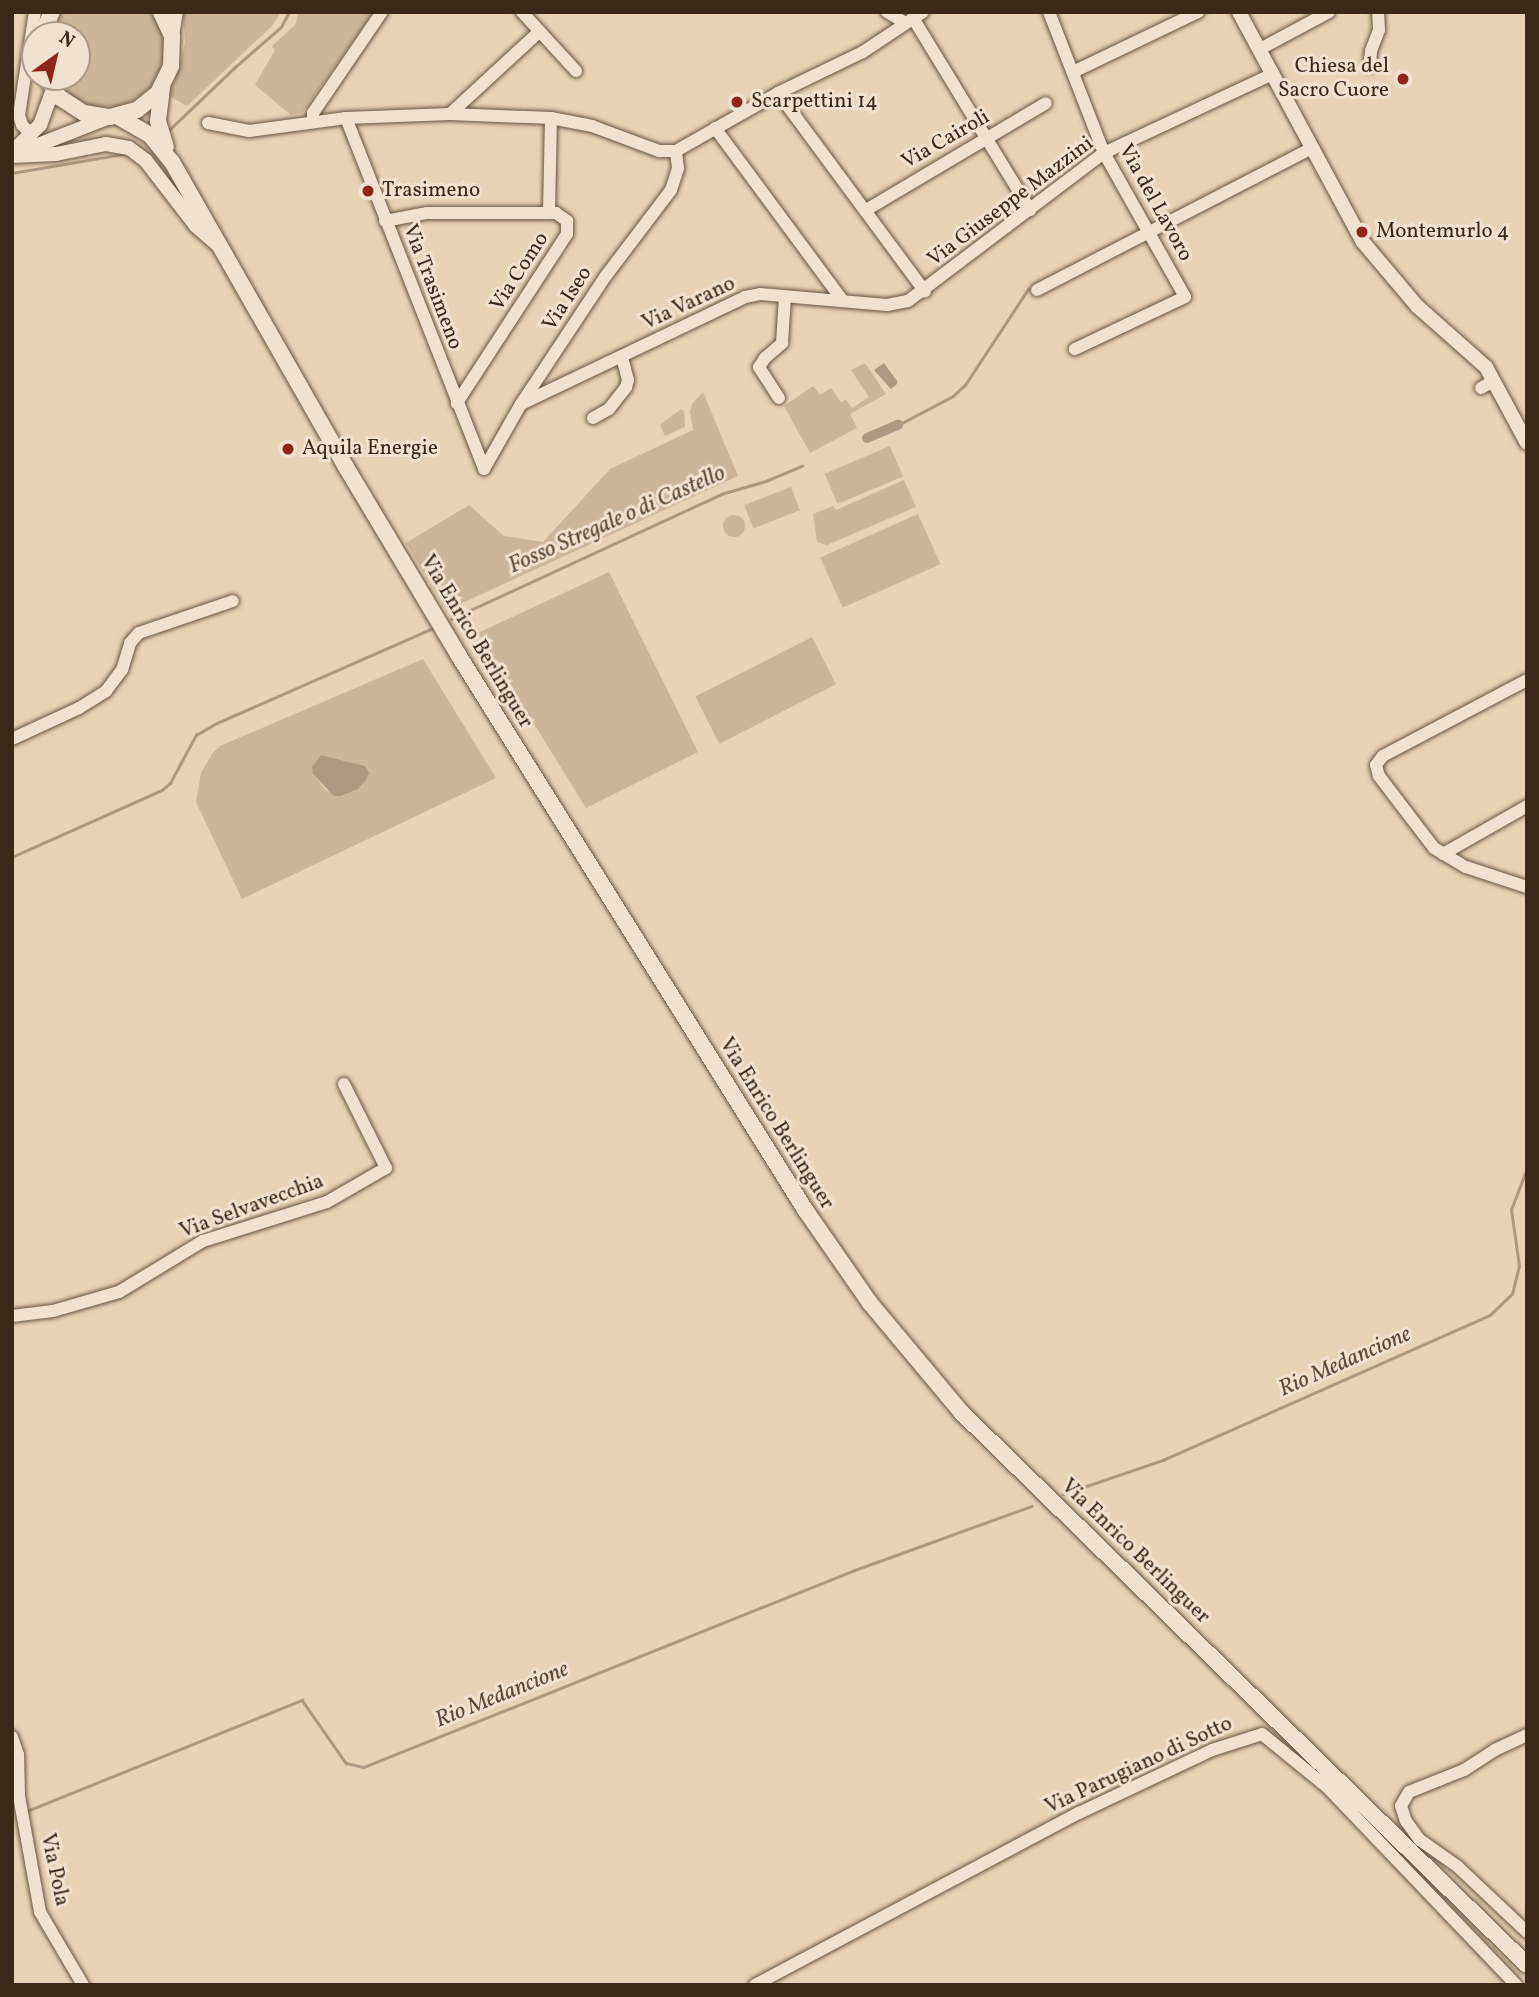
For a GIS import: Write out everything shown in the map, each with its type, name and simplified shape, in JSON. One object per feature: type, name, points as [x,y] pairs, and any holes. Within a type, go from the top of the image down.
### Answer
[{"type":"main road","name":"Via Enrico Berlinguer","points":[[161,12],[172,36],[172,66],[162,88],[158,121],[172,162]]},
{"type":"main road","points":[[114,116],[143,106],[162,88]]},
{"type":"main road","name":"Via Enrico Berlinguer","points":[[57,91],[75,109],[94,116],[114,116],[150,135],[172,162],[346,467],[452,644],[806,1211],[870,1303],[934,1382],[1044,1493],[1527,1965]]},
{"type":"street","points":[[172,36],[176,12]]},
{"type":"street","points":[[313,121],[313,113],[383,12]]},
{"type":"street","points":[[522,12],[576,71]]},
{"type":"street","points":[[887,12],[914,18],[1030,210]]},
{"type":"street","name":"Via del Lavoro","points":[[1049,12],[1104,153],[1185,297],[1074,349]]},
{"type":"street","points":[[1073,72],[1198,12]]},
{"type":"street","points":[[1239,12],[1363,242],[1417,306],[1480,361],[1487,385],[1527,443]]},
{"type":"street","points":[[1260,49],[1329,12]]},
{"type":"street","points":[[1370,66],[1371,51],[1379,30],[1378,12]]},
{"type":"street","points":[[32,135],[20,122],[19,115],[46,14]]},
{"type":"street","points":[[208,123],[257,130],[346,118],[450,114],[551,118],[592,125],[659,151],[676,152],[778,93],[863,52],[914,18]]},
{"type":"street","points":[[450,114],[540,31]]},
{"type":"street","name":"Via Giuseppe Mazzini","points":[[925,292],[1104,153],[1273,74]]},
{"type":"street","points":[[12,154],[32,135],[48,112],[49,91]]},
{"type":"street","points":[[778,93],[925,292]]},
{"type":"street","name":"Via Cairoli","points":[[866,210],[1046,103]]},
{"type":"street","points":[[12,154],[114,116]]},
{"type":"street","name":"Via Trasimeno","points":[[346,118],[484,469]]},
{"type":"street","name":"Via Como","points":[[457,403],[567,234],[568,226],[564,218],[549,214],[551,118]]},
{"type":"street","points":[[715,128],[844,301]]},
{"type":"street","points":[[12,154],[56,154],[106,144],[129,148],[146,162],[207,237],[221,247]]},
{"type":"street","points":[[1037,290],[1312,148]]},
{"type":"street","name":"Via Iseo","points":[[484,469],[521,404],[605,277],[671,190],[678,168],[676,152]]},
{"type":"street","points":[[385,221],[427,213],[549,214]]},
{"type":"street","name":"Via Varano","points":[[521,404],[745,297],[895,304],[925,292]]},
{"type":"street","points":[[779,398],[760,367],[782,343],[785,297]]},
{"type":"street","points":[[593,418],[609,409],[626,387],[628,380],[622,357]]},
{"type":"street","points":[[12,739],[79,708],[106,691],[122,670],[131,643],[139,633],[233,601]]},
{"type":"street","points":[[1527,680],[1377,761],[1379,776],[1420,833],[1443,854],[1466,867],[1527,887]]},
{"type":"street","points":[[1443,854],[1527,806]]},
{"type":"street","name":"Via Selvavecchia","points":[[12,1315],[52,1311],[119,1292],[203,1241],[327,1202],[386,1168],[344,1084]]},
{"type":"street","name":"Via Parugiano di Sotto","points":[[755,1985],[1079,1813],[1212,1750],[1262,1734],[1327,1787],[1516,1985]]},
{"type":"street","points":[[1527,1735],[1495,1750],[1464,1770],[1409,1792],[1401,1806],[1406,1821],[1420,1840],[1457,1866],[1527,1932]]},
{"type":"street","name":"Via Pola","points":[[12,1737],[20,1802],[40,1912],[83,1985]]},
{"type":"street","name":"Via Pola","points":[[12,1784],[20,1802]]},
{"type":"shaded area","points":[[61,12],[150,12],[162,33],[164,53],[160,72],[149,89],[133,101],[114,107],[95,107],[70,96],[66,91],[91,91],[91,21],[57,21]]},
{"type":"shaded area","points":[[183,12],[281,12],[272,26],[187,106],[168,95],[179,69],[185,43]]},
{"type":"shaded area","points":[[299,12],[373,12],[302,113],[291,115],[255,85],[275,50],[272,46],[295,25]]},
{"type":"shaded area","points":[[865,363],[886,394],[850,414],[857,428],[810,453],[784,406],[813,386],[820,395],[831,388],[841,402],[846,400],[852,408],[869,397],[851,370]]},
{"type":"shaded area","points":[[884,363],[897,381],[891,389],[874,370]]},
{"type":"shaded area","points":[[703,392],[738,476],[447,610],[406,543],[469,505],[504,536],[543,542],[610,469],[693,430],[690,412],[692,404]]},
{"type":"shaded area","points":[[681,409],[684,411],[685,427],[665,436],[660,425]]},
{"type":"shaded area","points":[[890,446],[903,476],[838,504],[825,474]]},
{"type":"shaded area","points":[[904,480],[916,507],[827,545],[817,542],[813,514],[833,506],[836,510]]},
{"type":"shaded area","points":[[791,487],[800,510],[753,528],[744,505]]},
{"type":"shaded area","points":[[918,514],[940,564],[843,608],[820,558]]},
{"type":"shaded area","points":[[734,515],[742,518],[745,526],[742,534],[734,537],[726,534],[723,526],[726,518]]},
{"type":"shaded area","points":[[609,572],[698,752],[586,808],[478,633]]},
{"type":"shaded area","points":[[812,637],[836,684],[719,744],[695,696]]},
{"type":"shaded area","points":[[423,659],[496,778],[242,899],[196,802],[201,773],[220,746]],"holes":[[[321,755],[364,766],[358,789],[341,796],[326,790],[313,774]]]},
{"type":"shaded area","points":[[321,755],[365,766],[369,773],[366,780],[358,789],[334,796],[313,774],[312,767]]},
{"type":"waterway","points":[[167,132],[281,27],[289,12]]},
{"type":"waterway","points":[[12,173],[123,154]]},
{"type":"waterway","name":"Fosso Stregale o di Castello","points":[[898,425],[953,396],[965,385],[1028,289]]},
{"type":"waterway","name":"Fosso Stregale o di Castello","points":[[867,438],[898,425]]},
{"type":"waterway","name":"Fosso Stregale o di Castello","points":[[451,619],[721,494],[766,481],[802,466]]},
{"type":"waterway","name":"Fosso Stregale o di Castello","points":[[12,857],[162,790],[170,783],[196,735],[217,723],[431,629]]},
{"type":"waterway","name":"Rio Medancione","points":[[1063,1494],[1163,1460],[1490,1315],[1512,1294],[1519,1266],[1511,1210],[1527,1168]]},
{"type":"waterway","name":"Rio Medancione","points":[[27,1811],[302,1700],[346,1763],[364,1767],[852,1571],[1032,1506]]},
{"type":"place","name":"Chiesa del Sacro Cuore","points":[[1403,79]]},
{"type":"place","name":"Scarpettini 14","points":[[737,102]]},
{"type":"place","name":"Trasimeno","points":[[368,191]]},
{"type":"place","name":"Montemurlo 4","points":[[1362,232]]},
{"type":"place","name":"Aquila Energie","points":[[288,449]]}]
